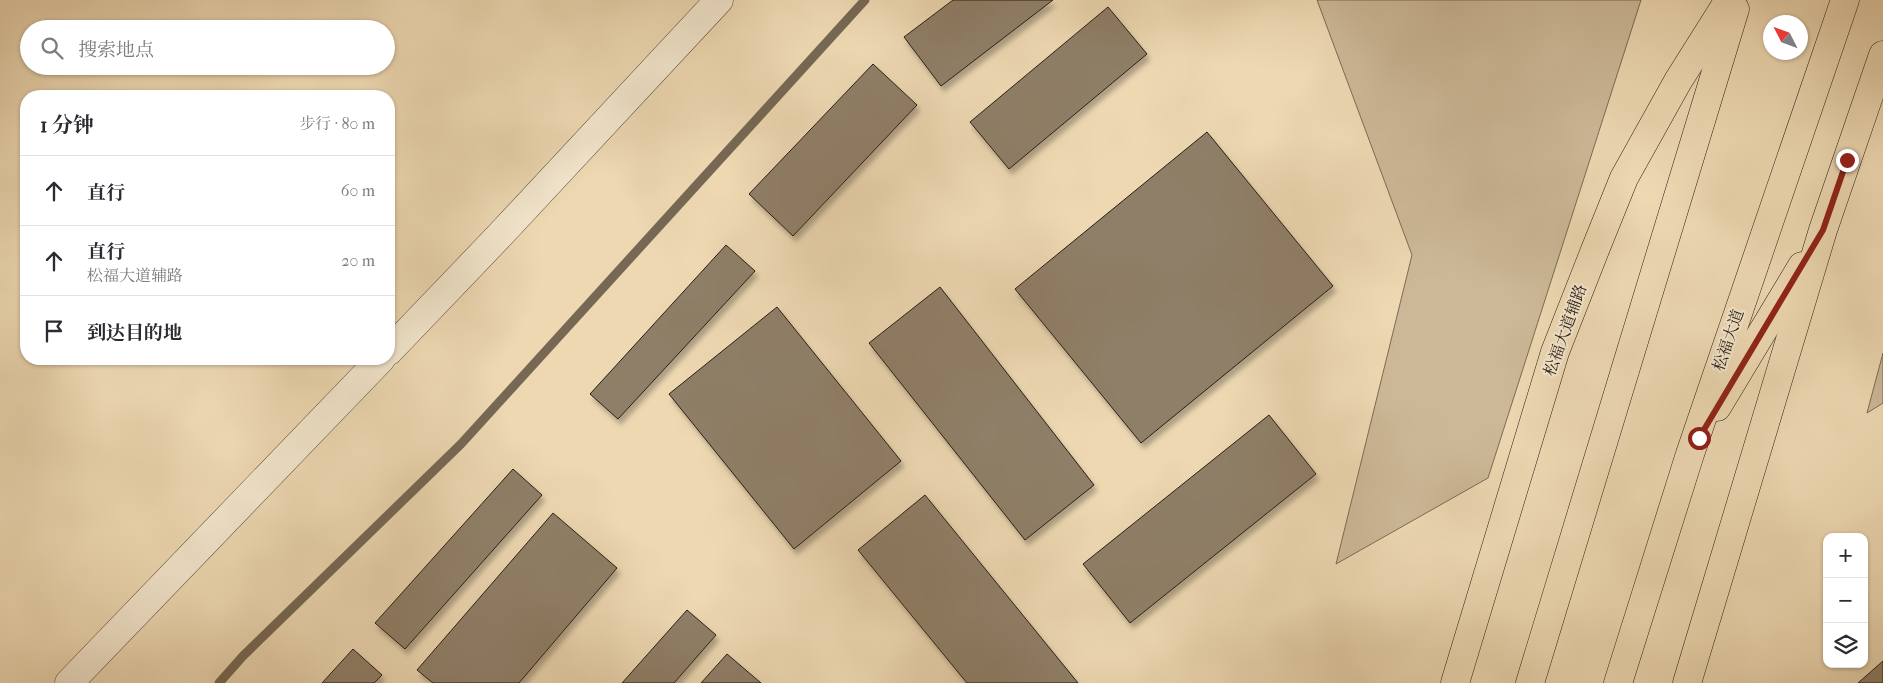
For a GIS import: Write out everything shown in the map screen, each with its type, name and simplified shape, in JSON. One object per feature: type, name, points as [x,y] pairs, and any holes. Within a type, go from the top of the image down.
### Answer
[{"type":"main road","name":"松福大道辅路","points":[[1455,683],[1556,352],[1595,250],[1624,178],[1678,81],[1729,0]]},
{"type":"main road","points":[[1530,683],[1737,0]]},
{"type":"main road","name":"松福大道","points":[[1618,683],[1690,454],[1844,0]]},
{"type":"main road","points":[[1686,683],[1823,230],[1883,55]]},
{"type":"main road","points":[[1690,454],[1823,230]]},
{"type":"street","points":[[395,345],[719,0]]},
{"type":"street","points":[[69,683],[375,365]]},
{"type":"shaded area","points":[[1317,0],[1641,0],[1488,478],[1336,564],[1412,255]]},
{"type":"shaded area","points":[[1883,353],[1883,403],[1867,413]]},
{"type":"building","points":[[953,0],[1053,0],[941,86],[904,37]]},
{"type":"building","points":[[1108,7],[1147,54],[1009,169],[970,122]]},
{"type":"building","points":[[873,64],[917,105],[793,236],[749,194]]},
{"type":"building","points":[[1207,132],[1333,286],[1141,443],[1015,289]]},
{"type":"building","points":[[726,245],[755,271],[618,419],[590,394]]},
{"type":"building","points":[[940,287],[1094,485],[1025,540],[869,343]]},
{"type":"building","points":[[777,307],[901,461],[794,549],[669,394]]},
{"type":"building","points":[[1269,415],[1316,474],[1130,623],[1083,564]]},
{"type":"building","points":[[513,469],[542,495],[405,649],[375,623]]},
{"type":"building","points":[[925,495],[1078,683],[967,683],[858,550]]},
{"type":"building","points":[[553,513],[617,568],[519,683],[433,683],[417,670]]},
{"type":"building","points":[[687,610],[716,635],[674,683],[622,683]]},
{"type":"building","points":[[353,649],[382,675],[374,683],[322,683]]},
{"type":"building","points":[[727,654],[761,683],[701,683]]},
{"type":"building","points":[[1883,661],[1883,683],[1858,683]]},
{"type":"waterway","points":[[219,683],[243,656],[461,444],[865,0]]},
{"type":"route","points":[[1699,438],[1823,230],[1847,160]]}]
